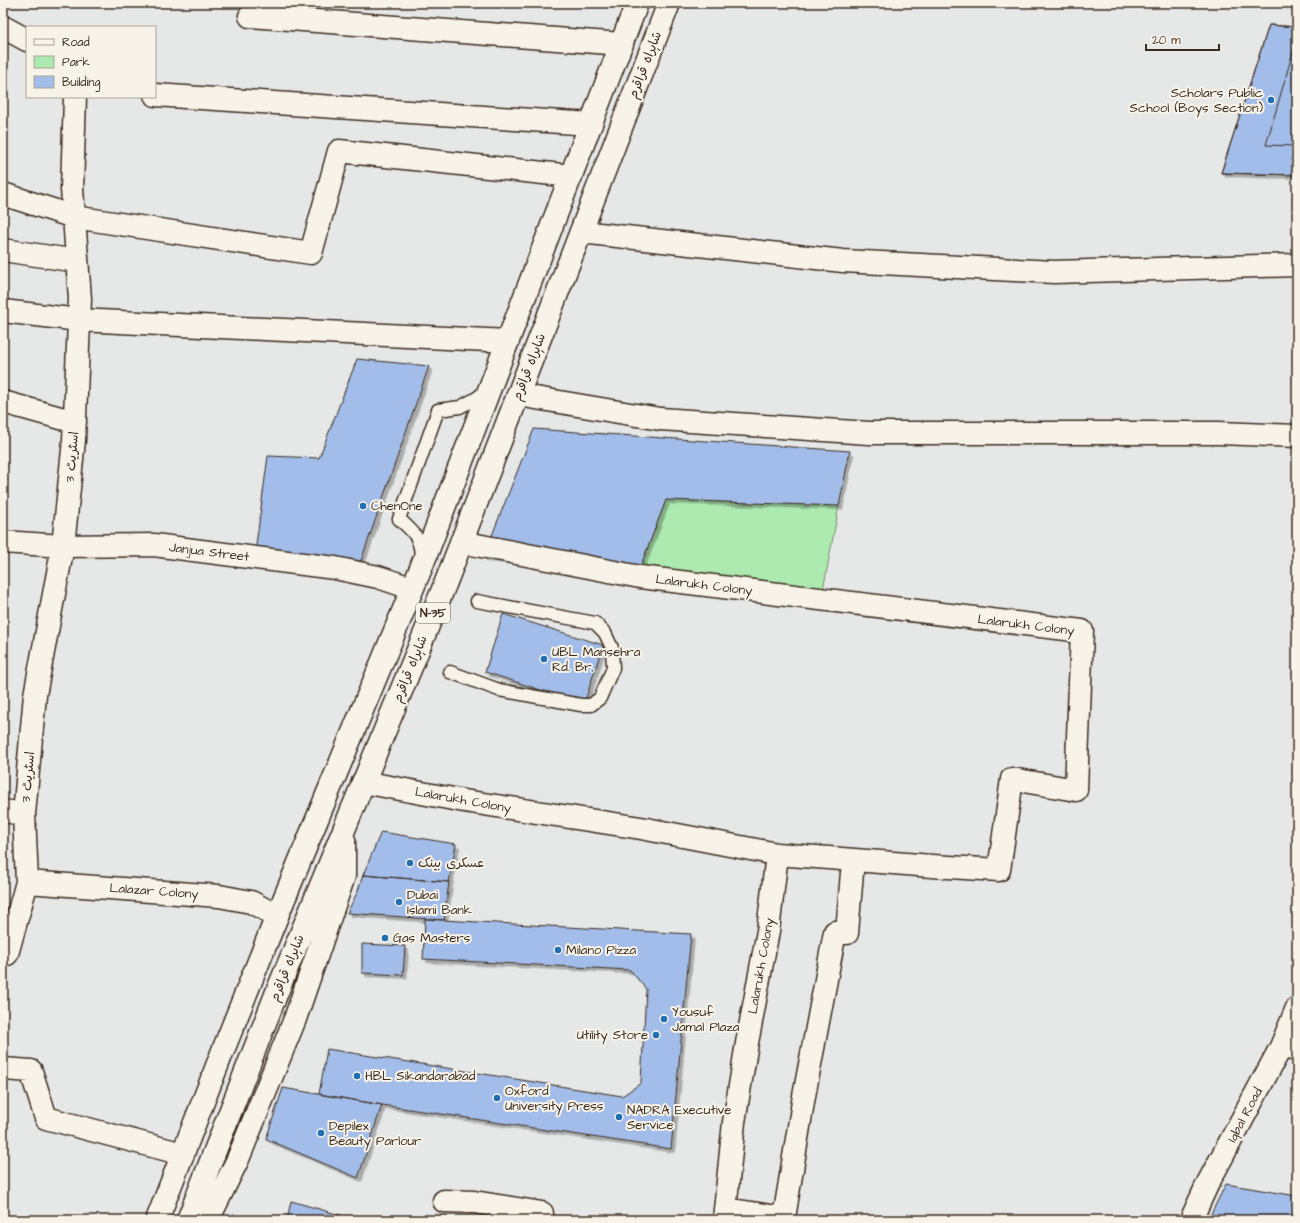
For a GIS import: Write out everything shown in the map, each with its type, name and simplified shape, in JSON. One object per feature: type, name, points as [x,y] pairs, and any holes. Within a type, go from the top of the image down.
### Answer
[{"type":"main road","name":"N-35","points":[[157,1220],[277,916],[411,588],[421,568],[637,3]]},
{"type":"main road","name":"شاہراہ قراقرم","points":[[188,1220],[277,992],[446,582],[669,3]]},
{"type":"main road","points":[[250,16],[622,44]]},
{"type":"main road","points":[[3,26],[26,39]]},
{"type":"main road","points":[[156,95],[264,101],[591,124]]},
{"type":"main road","name":"اسٹریٹ 3","points":[[24,814],[35,695],[63,546],[74,440],[80,299],[72,189],[75,98]]},
{"type":"main road","points":[[3,194],[74,216],[311,253],[339,151],[571,176]]},
{"type":"main road","points":[[581,232],[843,261],[1054,272],[1297,265]]},
{"type":"main road","points":[[3,250],[77,261]]},
{"type":"main road","points":[[3,311],[79,320],[508,341]]},
{"type":"main road","points":[[518,395],[660,419],[869,433],[1219,433],[1297,436]]},
{"type":"main road","points":[[3,402],[74,422]]},
{"type":"main road","name":"Janjua Street","points":[[3,542],[63,546],[154,545],[335,568],[378,577],[411,588]]},
{"type":"main road","name":"Lalarukh Colony","points":[[363,782],[464,801],[641,828],[777,854],[999,870],[1012,779],[1076,790],[1082,632],[640,577],[461,542]]},
{"type":"main road","points":[[3,811],[24,814],[27,882],[7,954],[3,954]]},
{"type":"main road","points":[[208,1220],[238,1159],[285,1045],[344,876],[343,831]]},
{"type":"main road","name":"Lalarukh Colony","points":[[724,1215],[734,1122],[768,932],[777,854]]},
{"type":"main road","points":[[724,1215],[784,1218],[804,1096],[835,932],[847,933],[852,860]]},
{"type":"main road","name":"Lalazar Colony","points":[[27,882],[219,896],[251,902],[277,916]]},
{"type":"main road","name":"Iqbal Road","points":[[1191,1220],[1208,1183],[1289,1048],[1297,1008]]},
{"type":"main road","points":[[229,1035],[255,1049]]},
{"type":"main road","points":[[3,1069],[30,1071],[46,1118],[183,1154]]},
{"type":"main road","points":[[444,1201],[474,1202],[542,1213],[542,1220]]},
{"type":"lane","points":[[421,568],[421,549],[415,533],[399,519],[438,410],[460,407],[476,400],[489,390]]},
{"type":"lane","points":[[450,672],[499,690],[581,705],[591,705],[600,698],[607,684],[613,668],[612,648],[605,633],[595,623],[477,601]]},
{"type":"green space","points":[[666,500],[839,506],[823,590],[638,573]]},
{"type":"building","name":"Scholars Public School (Boys Section)","points":[[1269,25],[1297,27],[1297,175],[1221,173]]},
{"type":"building","name":"Scholars Public School (Boys Section)","points":[[1269,25],[1297,27],[1297,38],[1266,145],[1297,146],[1297,175],[1221,173]]},
{"type":"building","points":[[357,359],[429,366],[361,561],[255,552],[268,456],[319,458]]},
{"type":"building","points":[[534,429],[850,451],[839,506],[666,500],[638,573],[483,558]]},
{"type":"building","name":"UBL Mansehra Rd. Br.","points":[[503,614],[603,645],[584,704],[485,672]]},
{"type":"building","name":"عسکری بینک","points":[[381,832],[456,844],[449,882],[363,875]]},
{"type":"building","name":"Dubai Islami Bank","points":[[363,875],[449,882],[444,920],[347,913],[358,891]]},
{"type":"building","name":"Yousuf Jamal Plaza","points":[[425,919],[691,934],[671,1149],[319,1094],[327,1049],[622,1096],[641,1083],[646,989],[630,970],[423,959]]},
{"type":"building","points":[[362,944],[405,946],[403,975],[362,973]]},
{"type":"building","name":"Depilex Beauty Parlour","points":[[283,1088],[382,1105],[358,1178],[266,1139]]},
{"type":"building","points":[[1226,1184],[1297,1196],[1297,1220],[1225,1220],[1210,1216]]},
{"type":"building","points":[[291,1201],[354,1219],[354,1220],[287,1220]]},
{"type":"place","name":"Scholars Public School (Boys Section)","points":[[1271,100]]},
{"type":"place","name":"ChenOne","points":[[363,506]]},
{"type":"place","name":"UBL Mansehra Rd. Br.","points":[[544,659]]},
{"type":"place","name":"عسکری بینک","points":[[410,863]]},
{"type":"place","name":"Dubai Islami Bank","points":[[399,902]]},
{"type":"place","name":"Gas Masters","points":[[385,938]]},
{"type":"place","name":"Milano Pizza","points":[[558,950]]},
{"type":"place","name":"Yousuf Jamal Plaza","points":[[664,1019]]},
{"type":"place","name":"Utility Store","points":[[656,1035]]},
{"type":"place","name":"HBL Sikandarabad","points":[[357,1076]]},
{"type":"place","name":"Oxford University Press","points":[[497,1098]]},
{"type":"place","name":"NADRA Executive Service","points":[[619,1117]]},
{"type":"place","name":"Depilex Beauty Parlour","points":[[321,1133]]}]
